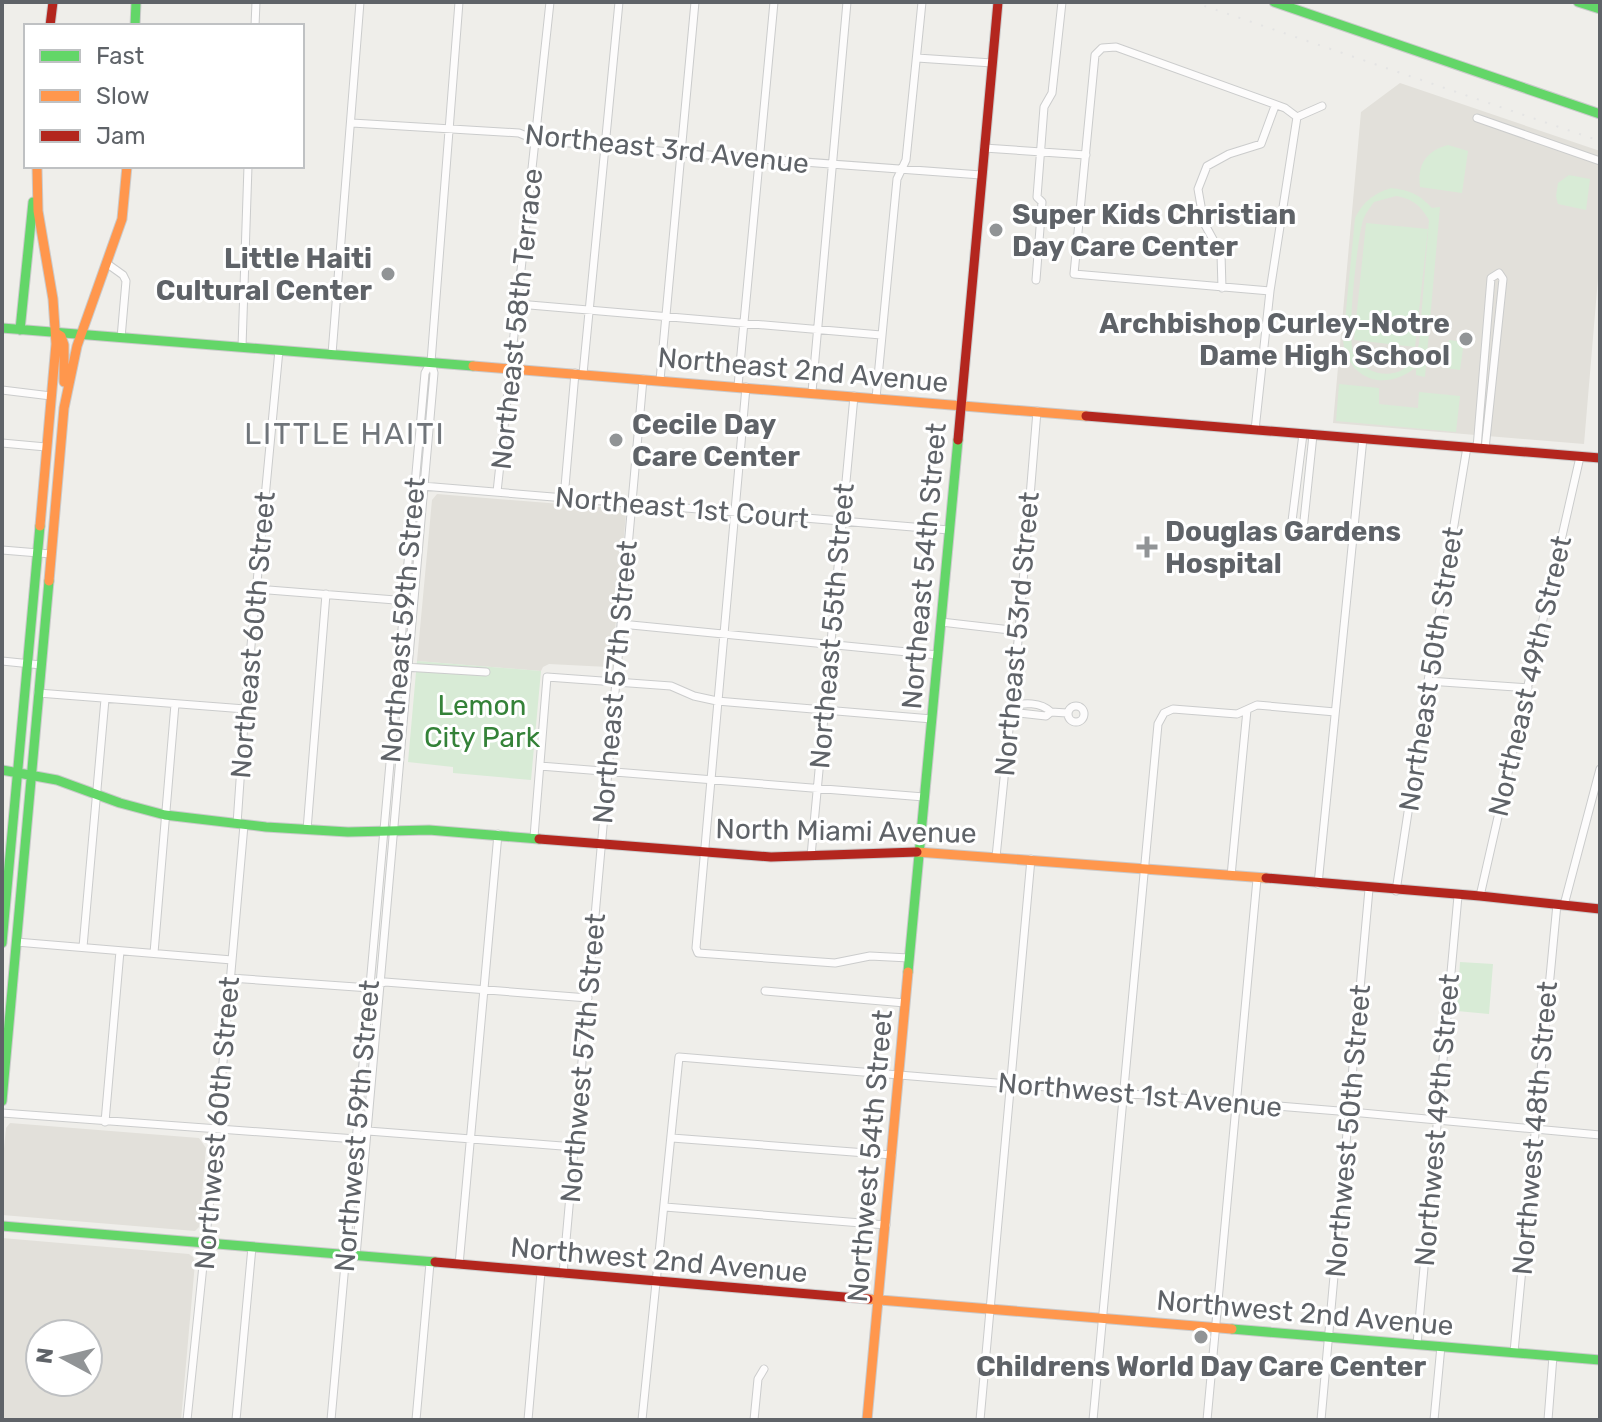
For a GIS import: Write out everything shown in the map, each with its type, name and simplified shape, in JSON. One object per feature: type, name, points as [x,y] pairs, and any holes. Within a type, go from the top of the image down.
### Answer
[{"type":"main road","points":[[50,24],[53,2]]},
{"type":"main road","points":[[135,24],[136,2]]},
{"type":"main road","name":"Northeast 54th Street","points":[[915,895],[998,2]]},
{"type":"main road","points":[[1274,2],[1600,114]]},
{"type":"main road","points":[[1578,2],[1600,9]]},
{"type":"main road","points":[[20,330],[37,168]]},
{"type":"main road","points":[[64,408],[80,335],[109,265],[122,219],[127,168]]},
{"type":"main road","points":[[2,943],[8,817],[17,772],[56,333],[36,185]]},
{"type":"main road","name":"Northeast 2nd Avenue","points":[[2,328],[1600,458]]},
{"type":"main road","points":[[2,1101],[64,408],[64,345],[61,336],[56,333]]},
{"type":"main road","name":"North Miami Avenue","points":[[2,770],[57,780],[165,815],[241,825],[307,830],[498,834],[771,857],[919,851],[1480,896],[1600,909]]},
{"type":"main road","name":"Northwest 54th Street","points":[[867,1420],[915,895]]},
{"type":"main road","name":"Northwest 2nd Avenue","points":[[2,1226],[1600,1360]]},
{"type":"street","points":[[255,24],[256,2]]},
{"type":"street","points":[[332,354],[360,2]]},
{"type":"street","name":"Northeast 59th Street","points":[[389,831],[405,600],[434,373],[431,362],[459,2]]},
{"type":"street","name":"Northeast 58th Terrace","points":[[497,492],[550,2]]},
{"type":"street","points":[[564,498],[589,311],[619,2]]},
{"type":"street","points":[[660,380],[695,2]]},
{"type":"street","points":[[774,2],[744,324],[736,511],[696,948],[698,953],[835,963],[870,956],[909,958]]},
{"type":"street","points":[[812,392],[847,2]]},
{"type":"street","points":[[876,398],[897,179],[906,160],[922,2]]},
{"type":"street","points":[[1036,280],[1042,202],[1037,197],[1044,107],[1052,93],[1062,2]]},
{"type":"street","points":[[1270,291],[1074,274],[1095,55],[1102,48],[1116,47],[1285,108],[1297,117]]},
{"type":"street","points":[[917,58],[992,63]]},
{"type":"street","points":[[1222,288],[1221,254],[1204,223],[1198,189],[1207,166],[1229,154],[1261,144],[1275,106]]},
{"type":"street","points":[[1297,117],[1322,106]]},
{"type":"street","points":[[1255,430],[1270,291],[1297,117]]},
{"type":"street","points":[[1477,118],[1600,161]]},
{"type":"street","name":"Northeast 3rd Avenue","points":[[352,123],[519,133],[536,140],[981,175]]},
{"type":"street","points":[[984,148],[1086,155]]},
{"type":"street","points":[[242,347],[248,168]]},
{"type":"street","points":[[109,265],[126,281],[121,338]]},
{"type":"street","name":"Northeast 50th Street","points":[[1396,891],[1428,681],[1476,448],[1503,279],[1499,273],[1491,278],[1476,448]]},
{"type":"street","points":[[518,304],[881,335]]},
{"type":"street","name":"Northeast 60th Street","points":[[241,825],[245,709],[279,350]]},
{"type":"street","name":"Northeast 57th Street","points":[[602,842],[643,379]]},
{"type":"street","points":[[2,390],[51,396]]},
{"type":"street","name":"Northeast 55th Street","points":[[811,856],[854,396]]},
{"type":"street","name":"Northeast 53rd Street","points":[[996,857],[1037,411]]},
{"type":"street","points":[[1308,434],[1303,530],[1294,539],[1291,529],[1293,512],[1308,434]]},
{"type":"street","points":[[1318,884],[1363,438]]},
{"type":"street","points":[[2,443],[46,447]]},
{"type":"street","name":"Northeast 49th Street","points":[[1480,896],[1580,457]]},
{"type":"street","name":"Northeast 59th Street","points":[[389,831],[414,601],[419,486]]},
{"type":"street","name":"Northeast 1st Court","points":[[419,486],[949,530]]},
{"type":"street","points":[[1293,512],[1305,513]]},
{"type":"street","points":[[2,550],[51,554]]},
{"type":"street","points":[[256,589],[414,601]]},
{"type":"street","points":[[307,830],[326,594]]},
{"type":"street","points":[[941,622],[1019,631]]},
{"type":"street","points":[[621,624],[938,655]]},
{"type":"street","points":[[2,661],[41,665]]},
{"type":"street","points":[[399,666],[486,672]]},
{"type":"street","points":[[534,837],[547,677],[671,686],[717,701],[932,719]]},
{"type":"street","points":[[1428,681],[1528,688]]},
{"type":"street","points":[[38,693],[245,709]]},
{"type":"street","points":[[83,947],[105,699]]},
{"type":"street","points":[[154,953],[175,704]]},
{"type":"street","points":[[1093,1420],[1158,724],[1164,713],[1173,709],[1237,714],[1257,705],[1335,712]]},
{"type":"street","points":[[1011,707],[1019,713],[1046,716],[1051,712],[1067,713]]},
{"type":"street","points":[[1231,876],[1247,710]]},
{"type":"street","points":[[540,766],[924,797]]},
{"type":"street","name":"Northwest 48th Street","points":[[1514,1352],[1534,1129],[1560,905],[1600,769]]},
{"type":"street","points":[[1588,814],[1600,815]]},
{"type":"street","name":"Northwest 60th Street","points":[[187,1420],[217,1130],[241,825]]},
{"type":"street","name":"Northwest 59th Street","points":[[331,1420],[368,1131],[389,831]]},
{"type":"street","name":"Northwest 59th Street","points":[[351,1256],[356,1139],[389,831]]},
{"type":"street","points":[[459,1265],[498,834]]},
{"type":"street","name":"Northwest 57th Street","points":[[563,1274],[602,842]]},
{"type":"street","points":[[980,1420],[1031,859]]},
{"type":"street","points":[[1207,1420],[1257,879]]},
{"type":"street","name":"Northwest 50th Street","points":[[1321,1420],[1369,889]]},
{"type":"street","name":"Northwest 49th Street","points":[[1417,1344],[1458,896]]},
{"type":"street","points":[[3,911],[19,913]]},
{"type":"street","points":[[16,942],[232,960]]},
{"type":"street","points":[[105,1122],[120,951]]},
{"type":"street","points":[[230,978],[370,988],[380,982],[588,998]]},
{"type":"street","points":[[765,991],[905,1003]]},
{"type":"street","name":"Northwest 1st Avenue","points":[[672,1138],[679,1057],[1600,1135]]},
{"type":"street","points":[[2,1113],[356,1139],[368,1131],[575,1147]]},
{"type":"street","points":[[642,1420],[672,1138],[892,1155]]},
{"type":"street","points":[[665,1207],[886,1225]]},
{"type":"street","points":[[236,1420],[252,1247]]},
{"type":"street","points":[[416,1420],[430,1263]]},
{"type":"street","points":[[528,1420],[541,1272]]},
{"type":"street","points":[[1434,1420],[1441,1346]]},
{"type":"street","points":[[1548,1420],[1553,1356]]},
{"type":"street","points":[[754,1420],[758,1379],[764,1369]]},
{"type":"shaded area","name":"Archbishop Curley-Notre Dame High School","points":[[1400,83],[1600,151],[1600,255],[1584,444],[1333,423],[1361,112]]},
{"type":"shaded area","points":[[437,494],[623,509],[626,514],[612,662],[608,667],[549,664],[541,671],[417,661],[432,500]]},
{"type":"shaded area","points":[[10,1123],[199,1138],[206,1148],[199,1227],[195,1231],[2,1215],[2,1169],[6,1128]]},
{"type":"shaded area","points":[[2,1238],[189,1254],[193,1257],[195,1263],[181,1420],[2,1420]]},
{"type":"green space","points":[[1448,145],[1468,151],[1462,193],[1420,187],[1420,172],[1425,160],[1434,151]]},
{"type":"green space","points":[[1569,175],[1590,179],[1586,210],[1558,204],[1558,183]]},
{"type":"green space","points":[[1391,188],[1418,196],[1432,208],[1440,207],[1425,377],[1416,375],[1416,367],[1404,375],[1381,380],[1370,378],[1353,365],[1343,341],[1355,218],[1374,196]],"holes":[[[1396,196],[1412,201],[1429,220],[1419,344],[1405,368],[1389,374],[1375,372],[1357,361],[1351,330],[1355,270],[1364,218],[1374,202]]]},
{"type":"green space","points":[[1366,223],[1428,229],[1415,347],[1354,340]]},
{"type":"green space","points":[[1449,340],[1464,342],[1460,370],[1446,368]]},
{"type":"green space","points":[[1339,384],[1379,388],[1379,404],[1418,408],[1419,392],[1460,396],[1456,432],[1336,421]]},
{"type":"green space","name":"Lemon City Park","points":[[417,661],[541,671],[531,780],[453,773],[453,767],[408,762]]},
{"type":"green space","points":[[1460,962],[1493,964],[1489,1014],[1457,1011]]},
{"type":"railway","points":[[1193,2],[1600,141]]},
{"type":"traffic: fast","points":[[135,24],[136,2]]},
{"type":"traffic: fast","points":[[1274,2],[1600,114]]},
{"type":"traffic: fast","points":[[1578,2],[1600,9]]},
{"type":"traffic: fast","points":[[20,330],[33,202]]},
{"type":"traffic: fast","points":[[2,328],[473,366]]},
{"type":"traffic: fast","points":[[908,972],[958,440]]},
{"type":"traffic: fast","points":[[2,943],[40,526]]},
{"type":"traffic: fast","points":[[2,1101],[49,581]]},
{"type":"traffic: fast","points":[[2,770],[57,780],[120,803],[165,815],[266,827],[348,832],[429,830],[539,839]]},
{"type":"traffic: fast","points":[[2,1226],[435,1262]]},
{"type":"traffic: fast","points":[[1232,1329],[1600,1360]]},
{"type":"traffic: slow","points":[[37,168],[38,211],[53,299],[56,344],[40,526]]},
{"type":"traffic: slow","points":[[49,581],[64,408],[77,346],[122,219],[127,168]]},
{"type":"traffic: slow","points":[[56,333],[61,336],[64,345],[64,382]]},
{"type":"traffic: slow","points":[[473,366],[1086,416]]},
{"type":"traffic: slow","points":[[917,852],[1266,878]]},
{"type":"traffic: slow","points":[[867,1420],[908,972]]},
{"type":"traffic: slow","points":[[868,1299],[1232,1329]]},
{"type":"traffic: jam","points":[[50,24],[53,2]]},
{"type":"traffic: jam","points":[[958,440],[998,2]]},
{"type":"traffic: jam","points":[[1086,416],[1600,458]]},
{"type":"traffic: jam","points":[[539,839],[771,857],[917,852]]},
{"type":"traffic: jam","points":[[1266,878],[1600,909]]},
{"type":"traffic: jam","points":[[435,1262],[868,1299]]},
{"type":"place","name":"Super Kids Christian Day Care Center","points":[[996,230]]},
{"type":"place","name":"Little Haiti Cultural Center","points":[[388,274]]},
{"type":"place","name":"Archbishop Curley-Notre Dame High School","points":[[1466,339]]},
{"type":"place","name":"Cecile Day Care Center","points":[[616,440]]},
{"type":"place","name":"Douglas Gardens Hospital","points":[[1147,547]]},
{"type":"place","name":"Childrens World Day Care Center","points":[[1201,1337]]},
{"type":"district","name":"LITTLE HAITI","points":[[345,434]]}]
